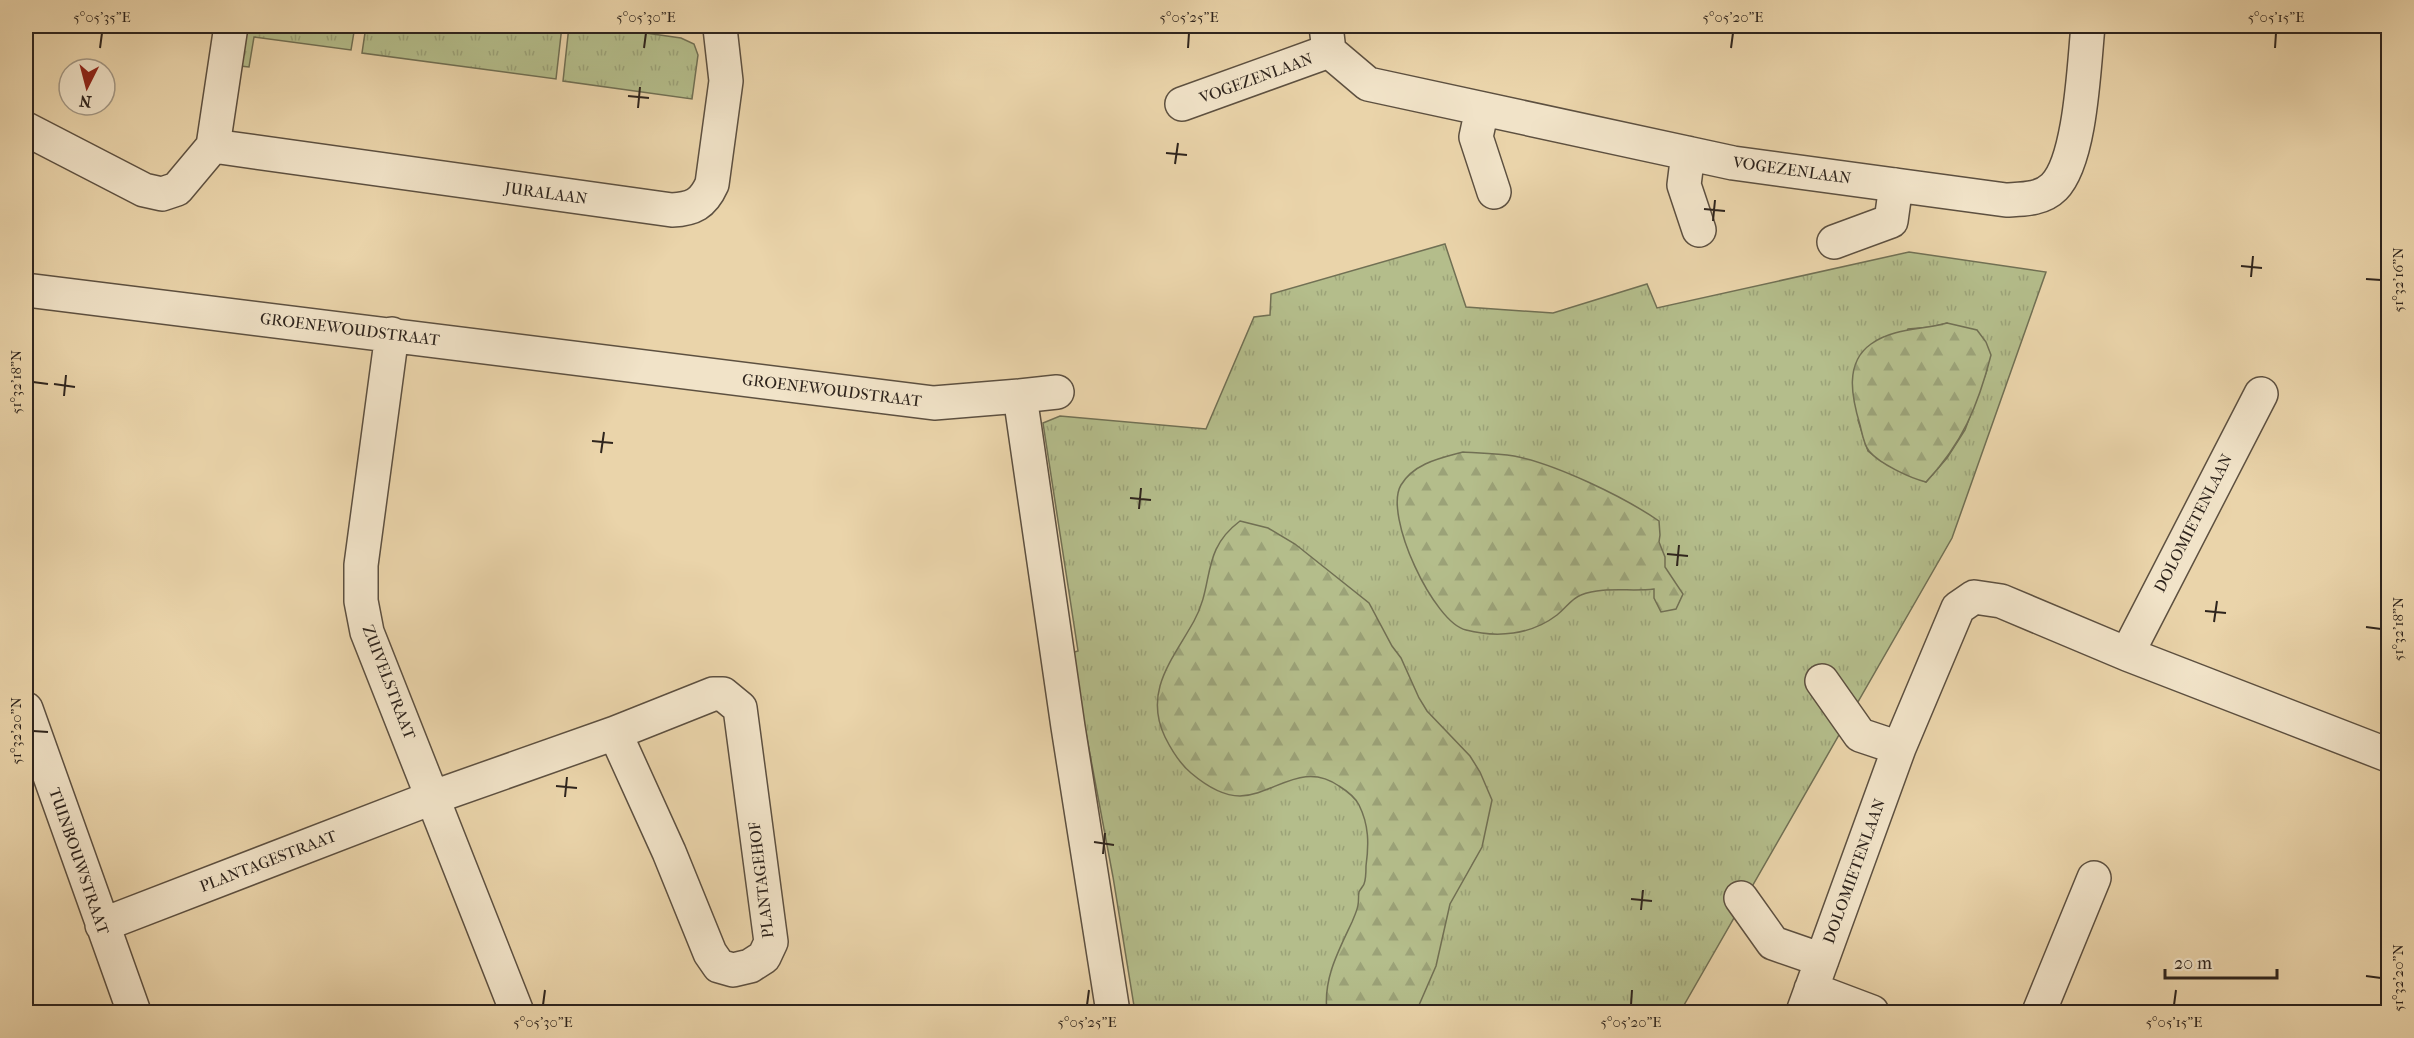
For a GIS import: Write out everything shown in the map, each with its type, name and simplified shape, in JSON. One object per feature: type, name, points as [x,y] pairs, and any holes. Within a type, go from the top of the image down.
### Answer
[{"type":"street","points":[[26,129],[144,190],[162,194],[177,189],[213,146],[231,26]]},
{"type":"street","name":"JURALAAN","points":[[213,146],[672,210],[690,209],[699,204],[712,184],[726,81],[717,26]]},
{"type":"street","name":"VOGEZENLAAN","points":[[1182,104],[1328,38],[1368,84],[1733,163],[2006,200],[2031,199],[2054,188],[2066,166],[2076,133],[2088,26]]},
{"type":"street","points":[[1482,109],[1476,137],[1494,192]]},
{"type":"street","points":[[1688,153],[1683,185],[1699,230]]},
{"type":"street","points":[[1834,242],[1891,222],[1896,185]]},
{"type":"street","name":"GROENEWOUDSTRAAT","points":[[26,290],[934,403],[1057,392]]},
{"type":"street","name":"ZUIVELSTRAAT","points":[[392,334],[361,565],[361,601],[367,632],[517,1012]]},
{"type":"street","name":"DOLOMIETENLAAN","points":[[2127,654],[2261,394]]},
{"type":"street","points":[[1020,396],[1066,715],[1113,1012]]},
{"type":"street","name":"DOLOMIETENLAAN","points":[[1741,898],[1773,943],[1812,987],[1899,748],[1958,608],[1974,597],[2001,601],[2127,654],[2388,754]]},
{"type":"street","points":[[1822,681],[1860,735],[1899,748]]},
{"type":"street","name":"PLANTAGEHOF","points":[[434,797],[615,733],[713,694],[723,694],[740,708],[771,942],[764,957],[750,966],[733,970],[719,966],[710,953],[669,852],[615,733]]},
{"type":"street","name":"TUINBOUWSTRAAT","points":[[26,709],[134,1012]]},
{"type":"street","name":"PLANTAGESTRAAT","points":[[102,925],[434,797]]},
{"type":"street","points":[[2040,1012],[2094,878]]},
{"type":"street","points":[[1812,987],[1872,1012]]},
{"type":"green space","points":[[246,26],[355,26],[351,50],[254,37],[249,67],[240,66]]},
{"type":"green space","points":[[366,26],[562,26],[556,79],[362,53]]},
{"type":"green space","points":[[569,26],[596,26],[681,38],[694,44],[698,55],[692,99],[563,81]]},
{"type":"green space","points":[[1445,244],[1466,307],[1553,313],[1647,284],[1657,308],[1909,252],[2046,272],[1952,538],[1680,1012],[1135,1012],[1113,877],[1071,653],[1078,651],[1043,423],[1060,416],[1206,429],[1254,317],[1270,315],[1271,294]],"holes":[[[1947,323],[1987,370],[1965,430],[1947,458],[1926,482],[1881,461],[1868,451],[1858,420],[1908,329]]]},
{"type":"green space","points":[[1947,323],[1977,330],[1986,342],[1991,355],[1974,408],[1959,439],[1926,482],[1888,465],[1874,456],[1867,448],[1855,404],[1852,382],[1857,361],[1862,352],[1871,344],[1898,332]]},
{"type":"green space","points":[[1463,452],[1514,456],[1549,466],[1609,492],[1659,521],[1659,542],[1665,557],[1665,567],[1683,594],[1676,609],[1661,612],[1654,598],[1654,589],[1608,590],[1578,596],[1547,622],[1525,631],[1490,634],[1466,630],[1453,623],[1440,609],[1415,566],[1405,542],[1397,500],[1401,485],[1413,471],[1429,462]]},
{"type":"green space","points":[[1240,521],[1268,528],[1295,544],[1369,603],[1401,658],[1427,711],[1470,756],[1492,800],[1482,847],[1450,904],[1436,966],[1416,1012],[1327,1012],[1329,977],[1356,912],[1359,892],[1366,878],[1368,842],[1366,827],[1362,812],[1353,797],[1326,779],[1313,776],[1300,777],[1252,794],[1240,796],[1220,792],[1187,769],[1165,737],[1157,705],[1163,676],[1200,607],[1213,556],[1227,532]]}]
